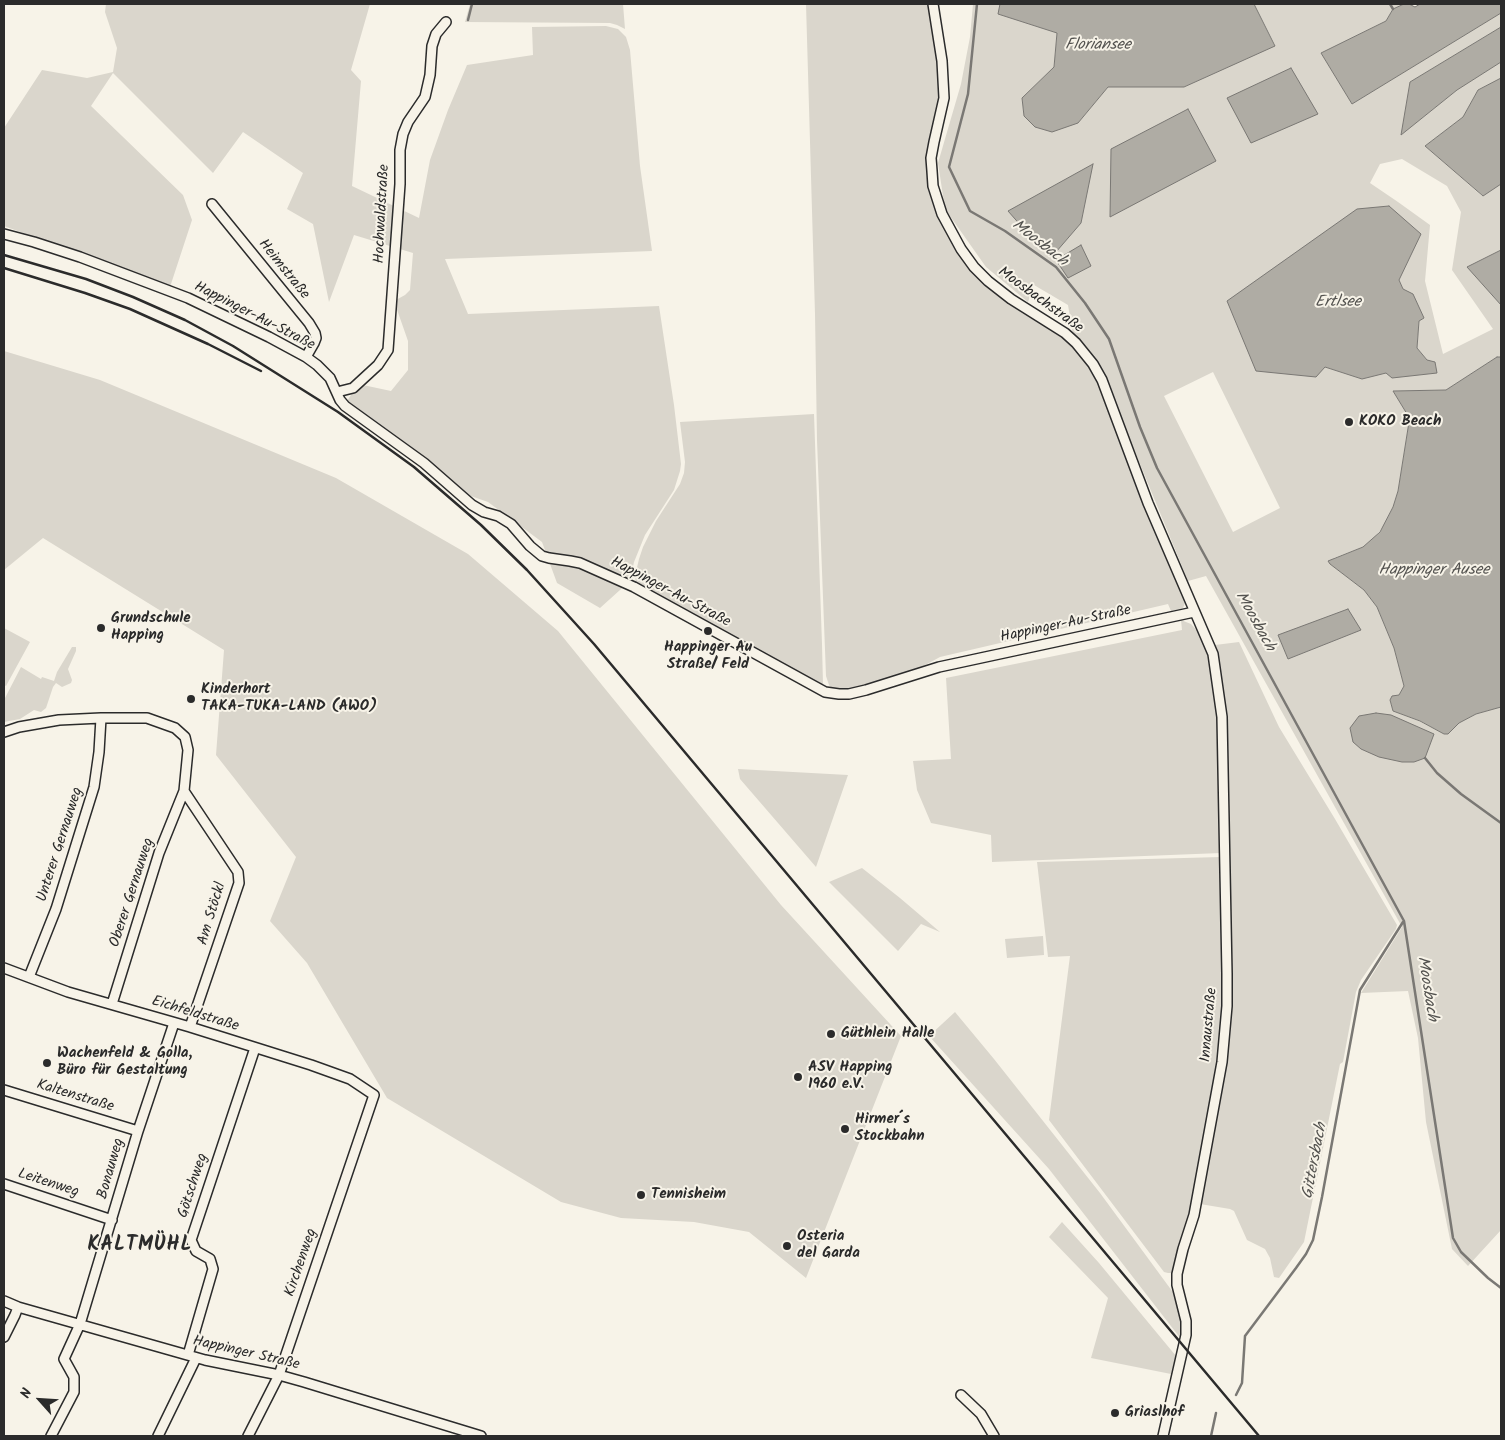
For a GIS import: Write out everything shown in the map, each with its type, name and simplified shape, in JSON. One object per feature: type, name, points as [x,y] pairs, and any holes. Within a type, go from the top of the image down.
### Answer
[{"type":"street","name":"Moosbachstraße","points":[[933,4],[944,84],[942,109],[931,158],[933,186],[942,214],[961,249],[974,267],[988,281],[1011,299],[1064,333],[1076,343],[1093,364],[1102,380],[1148,503],[1194,612]]},
{"type":"street","name":"Hochwaldstraße","points":[[337,392],[353,388],[378,365],[388,350],[400,184],[400,150],[403,134],[408,122],[425,97],[430,75],[432,46],[436,34],[446,22]]},
{"type":"street","name":"Heimstraße","points":[[212,204],[309,323],[316,338],[306,357]]},
{"type":"street","name":"Happinger-Au-Straße","points":[[4,234],[80,257],[188,298],[306,357],[330,378],[340,400],[345,406],[424,463],[472,505],[511,524],[530,546],[542,556],[580,563],[634,586],[825,692],[849,694],[939,667],[1194,612]]},
{"type":"street","name":"Innaustraße","points":[[1163,1436],[1186,1335],[1186,1321],[1177,1285],[1177,1274],[1194,1214],[1222,1062],[1226,1006],[1227,964],[1222,717],[1213,654],[1194,612]]},
{"type":"street","name":"Unterer Gernauweg","points":[[29,977],[56,909],[94,787],[101,718]]},
{"type":"street","name":"Oberer Gernauweg","points":[[4,732],[19,727],[59,720],[147,718],[175,728],[184,738],[188,750],[184,791],[159,853],[112,1004]]},
{"type":"street","name":"Am Stöckl","points":[[184,791],[238,872],[239,883],[190,1027]]},
{"type":"street","name":"Eichfeldstraße","points":[[4,968],[68,992],[190,1027],[350,1079],[374,1095]]},
{"type":"street","name":"Bonauweg","points":[[51,1436],[74,1392],[74,1377],[64,1358],[80,1324],[138,1131],[174,1023]]},
{"type":"street","name":"Götschweg","points":[[192,1356],[213,1269],[210,1259],[196,1251],[191,1240],[255,1048]]},
{"type":"street","name":"Kaltenstraße","points":[[4,1090],[138,1131]]},
{"type":"street","name":"Kirchenweg","points":[[248,1436],[279,1375],[374,1095]]},
{"type":"street","name":"Leitenweg","points":[[4,1184],[112,1220]]},
{"type":"street","name":"Happinger Straße","points":[[4,1301],[18,1307],[192,1356],[279,1375],[481,1436]]},
{"type":"street","points":[[4,1337],[18,1307]]},
{"type":"street","points":[[158,1436],[192,1356]]},
{"type":"street","points":[[961,1395],[981,1414],[994,1436]]},
{"type":"shaded area","points":[[106,4],[370,4],[351,70],[361,81],[352,186],[419,218],[430,160],[467,65],[533,55],[532,27],[606,26],[618,29],[626,37],[630,50],[640,166],[652,251],[445,259],[468,314],[659,306],[674,405],[681,464],[680,471],[674,490],[645,535],[634,562],[630,581],[600,608],[557,583],[542,542],[488,502],[468,495],[348,405],[347,401],[353,392],[363,385],[391,391],[408,370],[408,341],[394,301],[410,290],[413,253],[354,235],[329,302],[313,224],[287,209],[303,173],[243,132],[213,173],[113,73],[91,106],[183,195],[192,220],[170,287],[4,226],[4,128],[42,70],[87,78],[113,72],[117,48],[105,12]]},
{"type":"shaded area","points":[[470,4],[623,4],[625,29],[610,23],[465,22]]},
{"type":"shaded area","points":[[806,4],[931,4],[942,84],[930,186],[967,263],[1071,344],[1087,362],[1098,381],[1141,496],[1185,603],[1183,608],[1171,611],[1168,604],[940,657],[916,670],[854,689],[839,691],[832,689],[829,685],[826,676],[817,440]]},
{"type":"shaded area","points":[[973,4],[1000,4],[999,14],[1057,33],[1054,67],[1022,98],[1024,116],[1035,127],[1078,123],[1108,87],[1184,87],[1275,45],[1254,4],[1404,4],[1393,9],[1386,21],[1321,53],[1352,104],[1501,13],[1501,27],[1410,82],[1402,134],[1457,90],[1501,62],[1501,78],[1478,90],[1463,117],[1425,146],[1482,196],[1501,184],[1501,250],[1468,267],[1501,305],[1501,357],[1497,357],[1446,390],[1393,391],[1407,414],[1409,422],[1398,491],[1393,507],[1384,526],[1373,539],[1363,547],[1334,558],[1330,564],[1364,590],[1377,607],[1394,648],[1404,686],[1399,695],[1390,700],[1393,711],[1419,721],[1444,734],[1448,734],[1459,723],[1476,714],[1501,707],[1501,1230],[1468,1266],[1452,1249],[1426,1122],[1418,1038],[1408,991],[1361,993],[1402,927],[1206,576],[1188,581],[1101,369],[1073,335],[1068,305],[1034,285],[1028,302],[986,267],[945,209],[938,163],[961,84],[970,37]],"holes":[[[1402,159],[1447,186],[1461,212],[1452,270],[1493,329],[1443,354],[1425,281],[1430,225],[1370,183],[1380,164]],[[1092,164],[1081,223],[1055,252],[1030,236]],[[1404,267],[1399,280],[1403,289],[1424,318],[1419,321],[1417,348],[1427,360],[1362,379],[1325,367]],[[1213,372],[1280,508],[1233,532],[1164,396]],[[1360,630],[1288,659],[1278,635]]]},
{"type":"shaded area","points":[[4,351],[100,380],[336,478],[468,554],[558,631],[781,905],[901,1036],[806,1278],[749,1232],[694,1222],[621,1218],[561,1202],[387,1098],[307,963],[270,921],[296,857],[216,755],[224,650],[43,538],[4,570]]},
{"type":"shaded area","points":[[814,414],[822,644],[823,685],[821,686],[636,584],[635,576],[643,547],[656,521],[680,484],[684,473],[685,462],[680,422]]},
{"type":"shaded area","points":[[1181,620],[1191,624],[1200,634],[1208,650],[1212,669],[1217,700],[1219,740],[1221,853],[992,862],[991,835],[931,823],[917,790],[913,761],[951,759],[946,678],[1182,630]]},
{"type":"shaded area","points":[[4,628],[30,642],[6,686],[4,685]]},
{"type":"shaded area","points":[[1239,642],[1279,727],[1397,925],[1361,980],[1356,992],[1343,1062],[1340,1064],[1304,1242],[1279,1278],[1274,1277],[1270,1258],[1265,1249],[1247,1240],[1234,1211],[1200,1204],[1225,1060],[1219,663],[1215,645]]},
{"type":"shaded area","points":[[72,647],[76,647],[76,651],[68,669],[72,680],[71,683],[62,687],[56,683],[46,708],[41,712],[34,710],[20,719],[4,722],[4,700],[21,667],[41,679],[42,677],[54,681],[57,672]]},
{"type":"shaded area","points":[[738,769],[848,775],[816,867],[740,779]]},
{"type":"shaded area","points":[[1221,857],[1224,977],[1219,1050],[1197,1186],[1174,1271],[1168,1273],[1164,1272],[1049,1120],[1070,956],[1048,957],[1037,862]]},
{"type":"shaded area","points":[[862,868],[940,932],[921,924],[898,951],[829,882]]},
{"type":"shaded area","points":[[1043,936],[1044,955],[1007,958],[1005,939]]},
{"type":"shaded area","points":[[955,1012],[1100,1193],[1175,1295],[1183,1327],[1181,1339],[1049,1169],[929,1036]]},
{"type":"shaded area","points":[[1062,1222],[1099,1263],[1176,1356],[1171,1374],[1091,1358],[1108,1298],[1049,1237]]},
{"type":"water","name":"Floriansee","points":[[1000,4],[1254,4],[1275,46],[1184,87],[1108,87],[1078,123],[1052,132],[1035,127],[1024,116],[1022,98],[1054,67],[1057,33],[998,14]]},
{"type":"water","points":[[1404,4],[1415,7],[1420,4],[1501,4],[1501,13],[1352,104],[1321,53],[1386,21],[1393,9]]},
{"type":"water","points":[[1501,27],[1501,62],[1457,90],[1401,135],[1410,82]]},
{"type":"water","points":[[1291,68],[1318,114],[1251,143],[1227,98]]},
{"type":"water","points":[[1501,78],[1501,184],[1483,196],[1425,146],[1463,117],[1478,90]]},
{"type":"water","points":[[1188,109],[1216,161],[1110,217],[1111,149]]},
{"type":"water","points":[[1093,164],[1081,223],[1056,252],[1030,236],[1008,211]]},
{"type":"water","name":"Ertlsee","points":[[1389,206],[1421,234],[1399,280],[1403,289],[1413,294],[1424,318],[1419,321],[1417,348],[1427,360],[1435,362],[1437,373],[1392,378],[1386,373],[1362,379],[1325,367],[1316,377],[1256,371],[1227,301],[1357,209]]},
{"type":"water","points":[[1081,245],[1091,266],[1068,278],[1056,260]]},
{"type":"water","points":[[1501,250],[1501,305],[1467,267]]},
{"type":"water","name":"Happinger Ausee","points":[[1497,357],[1501,357],[1501,707],[1476,714],[1459,723],[1448,734],[1444,734],[1420,721],[1393,711],[1390,700],[1392,696],[1399,695],[1404,686],[1394,648],[1377,607],[1364,590],[1328,561],[1363,547],[1380,532],[1393,507],[1398,491],[1409,422],[1407,414],[1393,391],[1446,390]]},
{"type":"water","points":[[1348,609],[1361,630],[1288,659],[1278,635]]},
{"type":"water","points":[[1376,713],[1391,715],[1434,734],[1425,758],[1414,762],[1402,762],[1379,757],[1361,749],[1353,742],[1350,728],[1359,716]]},
{"type":"waterway","points":[[468,20],[472,4]]},
{"type":"waterway","name":"Moosbach","points":[[977,4],[968,94],[949,167],[970,211],[1005,231],[1056,267],[1085,303],[1109,339],[1140,427],[1157,468],[1404,921],[1453,1238],[1461,1252],[1501,1288]]},
{"type":"waterway","points":[[1390,4],[1393,9]]},
{"type":"waterway","points":[[1425,758],[1437,773],[1461,794],[1501,823]]},
{"type":"waterway","name":"Gittersbach","points":[[1236,1395],[1242,1383],[1245,1336],[1306,1254],[1313,1240],[1360,990],[1403,922]]},
{"type":"waterway","name":"Gittersbach","points":[[1211,1436],[1216,1413]]},
{"type":"railway","points":[[4,255],[86,279],[133,297],[185,320],[233,346],[338,412],[414,467],[481,525],[527,570],[594,644],[1259,1436]]},
{"type":"railway","points":[[4,268],[130,309],[208,344],[261,371]]},
{"type":"place","name":"KOKO Beach","points":[[1349,422]]},
{"type":"place","name":"Grundschule Happing","points":[[101,628]]},
{"type":"place","name":"Happinger Au Straße/ Feld","points":[[708,631]]},
{"type":"place","name":"Kinderhort TAKA-TUKA-LAND (AWO)","points":[[191,699]]},
{"type":"place","name":"Güthlein Halle","points":[[831,1034]]},
{"type":"place","name":"Wachenfeld & Golla, Büro für Gestaltung","points":[[47,1063]]},
{"type":"place","name":"ASV Happing 1960 e.V.","points":[[798,1077]]},
{"type":"place","name":"Hirmer´s Stockbahn","points":[[845,1129]]},
{"type":"place","name":"Tennisheim","points":[[641,1195]]},
{"type":"place","name":"Osteria del Garda","points":[[787,1246]]},
{"type":"place","name":"Griaslhof","points":[[1115,1413]]},
{"type":"district","name":"KALTMÜHL","points":[[140,1247]]}]
